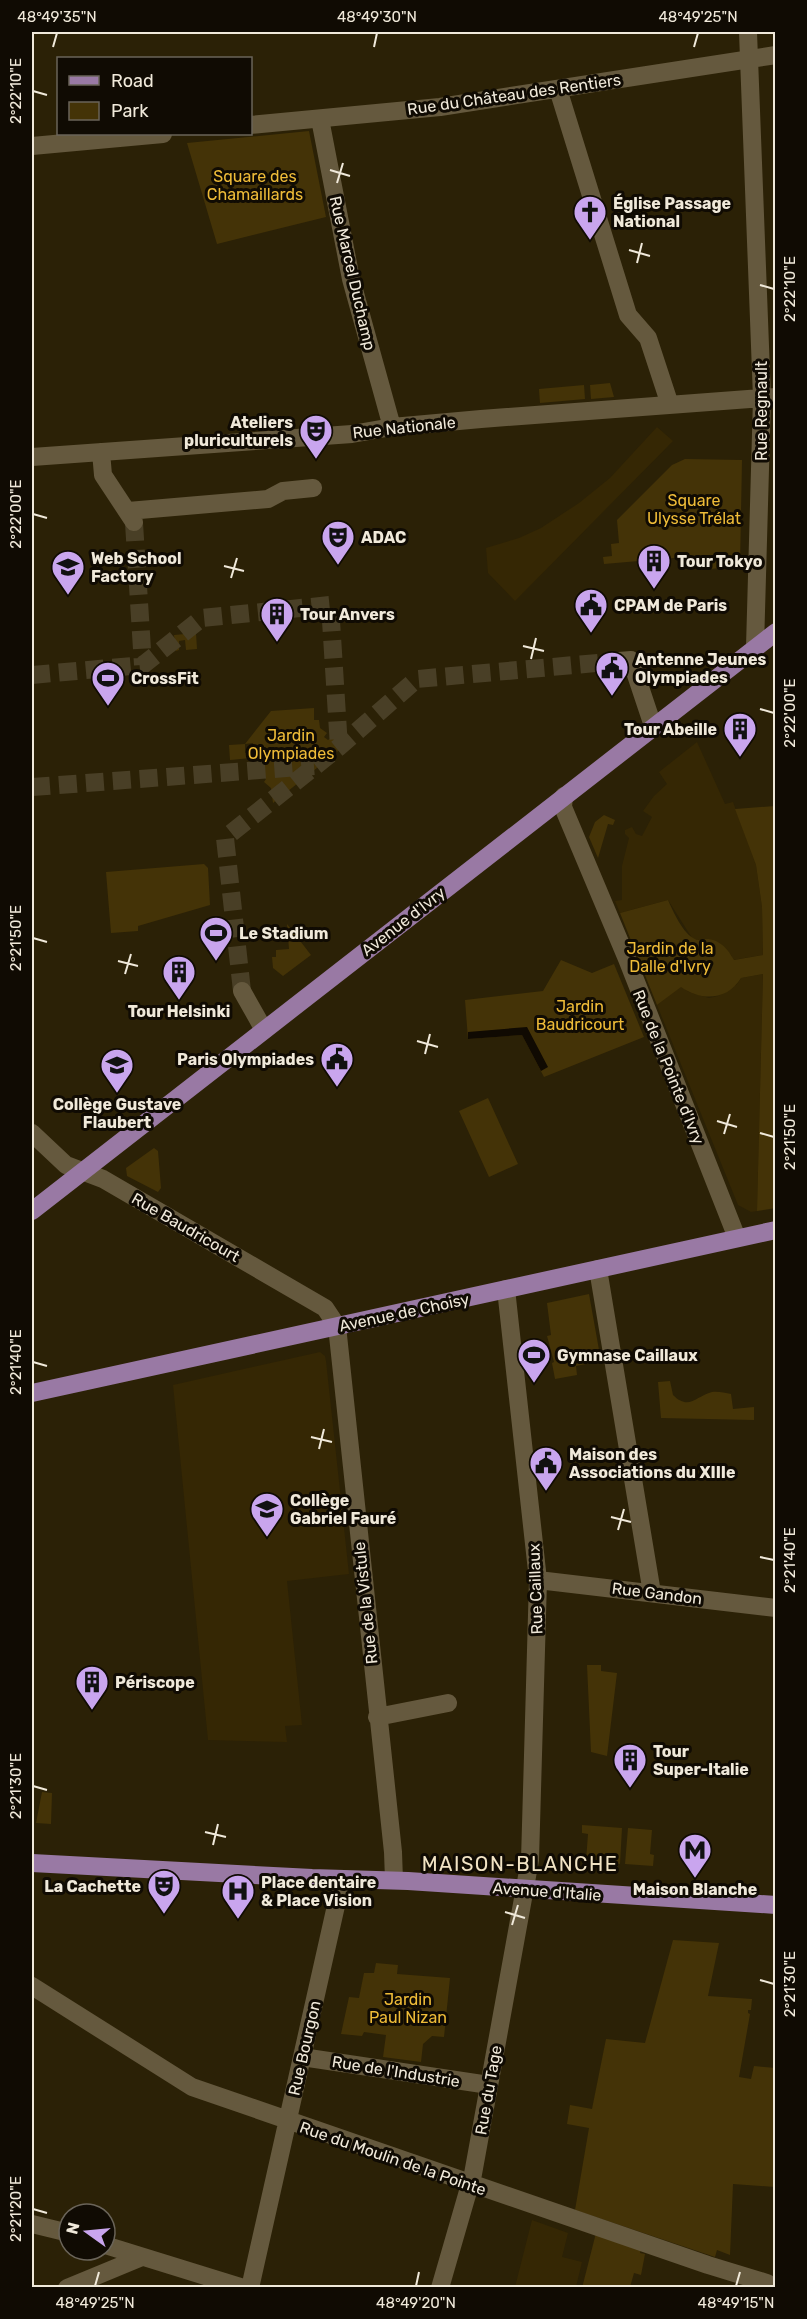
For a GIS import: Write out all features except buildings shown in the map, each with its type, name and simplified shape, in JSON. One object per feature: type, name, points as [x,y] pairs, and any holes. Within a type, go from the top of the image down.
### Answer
[{"type":"main road","name":"Avenue d'Ivry","points":[[32,1211],[776,632]]},
{"type":"main road","name":"Avenue de Choisy","points":[[32,1393],[776,1230]]},
{"type":"main road","name":"Avenue d'Italie","points":[[32,1863],[394,1880],[776,1905]]},
{"type":"street","name":"Rue Regnault","points":[[748,32],[769,398],[755,647]]},
{"type":"street","name":"Rue du Château des Rentiers","points":[[252,125],[440,107],[776,55]]},
{"type":"street","points":[[558,88],[628,315],[648,338],[670,405]]},
{"type":"street","name":"Rue Marcel Duchamp","points":[[320,118],[351,279],[392,427]]},
{"type":"street","points":[[32,146],[152,135]]},
{"type":"street","name":"Rue Nationale","points":[[32,457],[352,434],[392,427],[769,398]]},
{"type":"street","points":[[101,452],[103,475],[131,517],[268,499],[283,491],[313,488]]},
{"type":"street","points":[[619,661],[631,660],[653,726]]},
{"type":"street","name":"Rue de la Pointe d'Ivry","points":[[564,796],[563,807],[627,959],[737,1238]]},
{"type":"street","points":[[242,991],[264,1030]]},
{"type":"street","name":"Rue Baudricourt","points":[[32,1133],[66,1165],[103,1179],[325,1308],[337,1326]]},
{"type":"street","points":[[598,1269],[652,1593]]},
{"type":"street","name":"Rue Caillaux","points":[[506,1289],[539,1606],[530,1860],[526,1890]]},
{"type":"street","name":"Rue de la Vistule","points":[[337,1326],[393,1852],[394,1880]]},
{"type":"street","name":"Rue Gandon","points":[[538,1580],[776,1608]]},
{"type":"street","points":[[377,1717],[448,1703]]},
{"type":"street","name":"Rue Bourgon","points":[[250,2288],[342,1879]]},
{"type":"street","name":"Rue du Tage","points":[[440,2288],[471,2183],[526,1890]]},
{"type":"street","name":"Rue du Moulin de la Pointe","points":[[32,1986],[192,2087],[288,2122],[767,2283],[774,2288]]},
{"type":"street","name":"Rue de l'Industrie","points":[[302,2056],[489,2085]]},
{"type":"street","points":[[32,2224],[57,2230]]},
{"type":"street","points":[[117,2249],[234,2286]]},
{"type":"street","points":[[67,2288],[142,2257]]},
{"type":"shaded area","points":[[657,427],[673,441],[515,601],[488,573],[486,548],[519,538],[541,528],[579,503],[610,478]]},
{"type":"shaded area","points":[[697,742],[725,804],[733,802],[756,865],[762,907],[763,955],[733,960],[731,955],[705,939],[692,938],[668,900],[620,913],[615,901],[622,900],[622,866],[629,838],[625,830],[632,827],[636,834],[642,836],[652,817],[643,811],[667,784],[659,772]]},
{"type":"shaded area","points":[[763,974],[757,1211],[751,1212],[738,1205],[657,1005],[681,986],[689,992],[709,998],[718,996],[737,984],[741,978]]},
{"type":"shaded area","points":[[527,1027],[548,1067],[541,1071],[522,1035],[468,1039],[468,1032]]},
{"type":"shaded area","name":"Collège Gabriel Fauré","points":[[320,1352],[325,1356],[326,1361],[349,1574],[287,1581],[302,1725],[285,1726],[287,1742],[208,1740],[173,1385]]},
{"type":"shaded area","points":[[532,2220],[568,2233],[562,2257],[582,2262],[576,2287],[515,2287]]},
{"type":"green space","name":"Square des Chamaillards","points":[[309,131],[326,217],[217,244],[187,143]]},
{"type":"green space","points":[[610,383],[614,397],[591,399],[590,385]]},
{"type":"green space","points":[[584,385],[585,399],[540,403],[539,389]]},
{"type":"green space","name":"Square Ulysse Trélat","points":[[685,459],[742,460],[740,566],[710,569],[708,555],[604,564],[603,557],[612,556],[611,544],[619,543],[617,520],[672,465]]},
{"type":"green space","points":[[196,633],[197,649],[186,650],[185,640],[179,641],[179,650],[176,651],[174,635]]},
{"type":"green space","name":"Jardin Olympiades","points":[[314,708],[314,720],[319,720],[320,728],[327,733],[324,737],[328,740],[346,733],[347,744],[273,803],[271,788],[264,782],[266,779],[260,773],[266,764],[254,754],[253,743],[245,744],[271,711]]},
{"type":"green space","points":[[245,744],[245,753],[251,752],[251,758],[230,760],[229,745]]},
{"type":"green space","name":"Jardin de la Dalle d'Ivry","points":[[775,806],[776,1208],[757,1211],[763,974],[741,978],[735,986],[721,995],[697,995],[681,987],[657,1005],[620,913],[668,900],[683,927],[695,939],[719,942],[734,960],[763,955],[762,907],[756,865],[735,809]]},
{"type":"green space","points":[[604,815],[615,820],[613,825],[608,824],[598,858],[589,837],[595,822]]},
{"type":"green space","points":[[204,864],[208,868],[210,905],[138,926],[138,931],[111,933],[106,872]]},
{"type":"green space","points":[[287,924],[311,955],[283,976],[273,968],[272,957],[276,957],[276,950],[289,949]]},
{"type":"green space","name":"Jardin Baudricourt","points":[[561,960],[592,973],[614,964],[644,1037],[544,1077],[522,1035],[468,1039],[465,1000],[543,991]]},
{"type":"green space","points":[[488,1098],[518,1164],[489,1177],[459,1111]]},
{"type":"green space","points":[[154,1148],[158,1151],[161,1188],[158,1192],[127,1176],[126,1168]]},
{"type":"green space","points":[[589,1294],[601,1361],[576,1366],[577,1375],[555,1379],[552,1363],[554,1362],[547,1336],[551,1335],[547,1303]]},
{"type":"green space","points":[[670,1381],[673,1395],[684,1402],[712,1392],[731,1394],[733,1409],[754,1407],[754,1420],[661,1418],[658,1382]]},
{"type":"green space","points":[[587,1665],[601,1665],[601,1671],[617,1673],[607,1756],[591,1752]]},
{"type":"green space","points":[[42,1792],[52,1793],[51,1824],[36,1823]]},
{"type":"green space","points":[[582,1825],[622,1828],[620,1864],[586,1861],[588,1834],[582,1833]]},
{"type":"green space","points":[[628,1828],[652,1830],[650,1854],[654,1855],[653,1866],[625,1864]]},
{"type":"green space","points":[[673,1940],[719,1943],[708,1996],[752,1999],[751,2010],[748,2010],[750,2014],[739,2077],[751,2079],[754,2066],[775,2068],[775,2187],[733,2184],[730,2255],[717,2250],[715,2257],[575,2210],[589,2128],[567,2124],[570,2105],[592,2109],[606,2039],[645,2043]]},
{"type":"green space","name":"Jardin Paul Nizan","points":[[376,1963],[398,1965],[397,1974],[450,1978],[444,2037],[432,2036],[423,2044],[421,2062],[383,2057],[386,2035],[364,2032],[362,2036],[341,2034],[349,1997],[359,1998],[364,1973],[374,1973]]},
{"type":"green space","points":[[596,2233],[641,2249],[640,2253],[645,2254],[641,2275],[634,2273],[630,2287],[582,2288]]},
{"type":"tunnel","points":[[134,523],[143,665]]},
{"type":"tunnel","points":[[32,675],[143,665],[202,618],[330,605],[339,747]]},
{"type":"tunnel","points":[[242,991],[225,838],[339,747],[417,679],[619,661]]},
{"type":"tunnel","points":[[32,787],[314,766]]},
{"type":"place","name":"Église Passage National","points":[[590,241]]},
{"type":"place","name":"Ateliers pluriculturels","points":[[316,460]]},
{"type":"place","name":"ADAC","points":[[338,566]]},
{"type":"place","name":"Tour Tokyo","points":[[654,590]]},
{"type":"place","name":"Web School Factory","points":[[68,596]]},
{"type":"place","name":"CPAM de Paris","points":[[591,634]]},
{"type":"place","name":"Tour Anvers","points":[[277,643]]},
{"type":"place","name":"Antenne Jeunes Olympiades","points":[[612,697]]},
{"type":"place","name":"CrossFit","points":[[108,707]]},
{"type":"place","name":"Tour Abeille","points":[[740,758]]},
{"type":"place","name":"Le Stadium","points":[[216,962]]},
{"type":"place","name":"Tour Helsinki","points":[[179,1001]]},
{"type":"place","name":"Paris Olympiades","points":[[337,1088]]},
{"type":"place","name":"Collège Gustave Flaubert","points":[[117,1094]]},
{"type":"place","name":"Gymnase Caillaux","points":[[534,1384]]},
{"type":"place","name":"Maison des Associations du XIIIe","points":[[546,1492]]},
{"type":"place","name":"Collège Gabriel Fauré","points":[[267,1538]]},
{"type":"place","name":"Périscope","points":[[92,1711]]},
{"type":"place","name":"Tour Super-Italie","points":[[630,1789]]},
{"type":"place","name":"Maison Blanche","points":[[695,1879]]},
{"type":"place","name":"La Cachette","points":[[164,1915]]},
{"type":"place","name":"Place dentaire & Place Vision","points":[[238,1920]]},
{"type":"district","name":"MAISON-BLANCHE","points":[[520,1864]]}]
